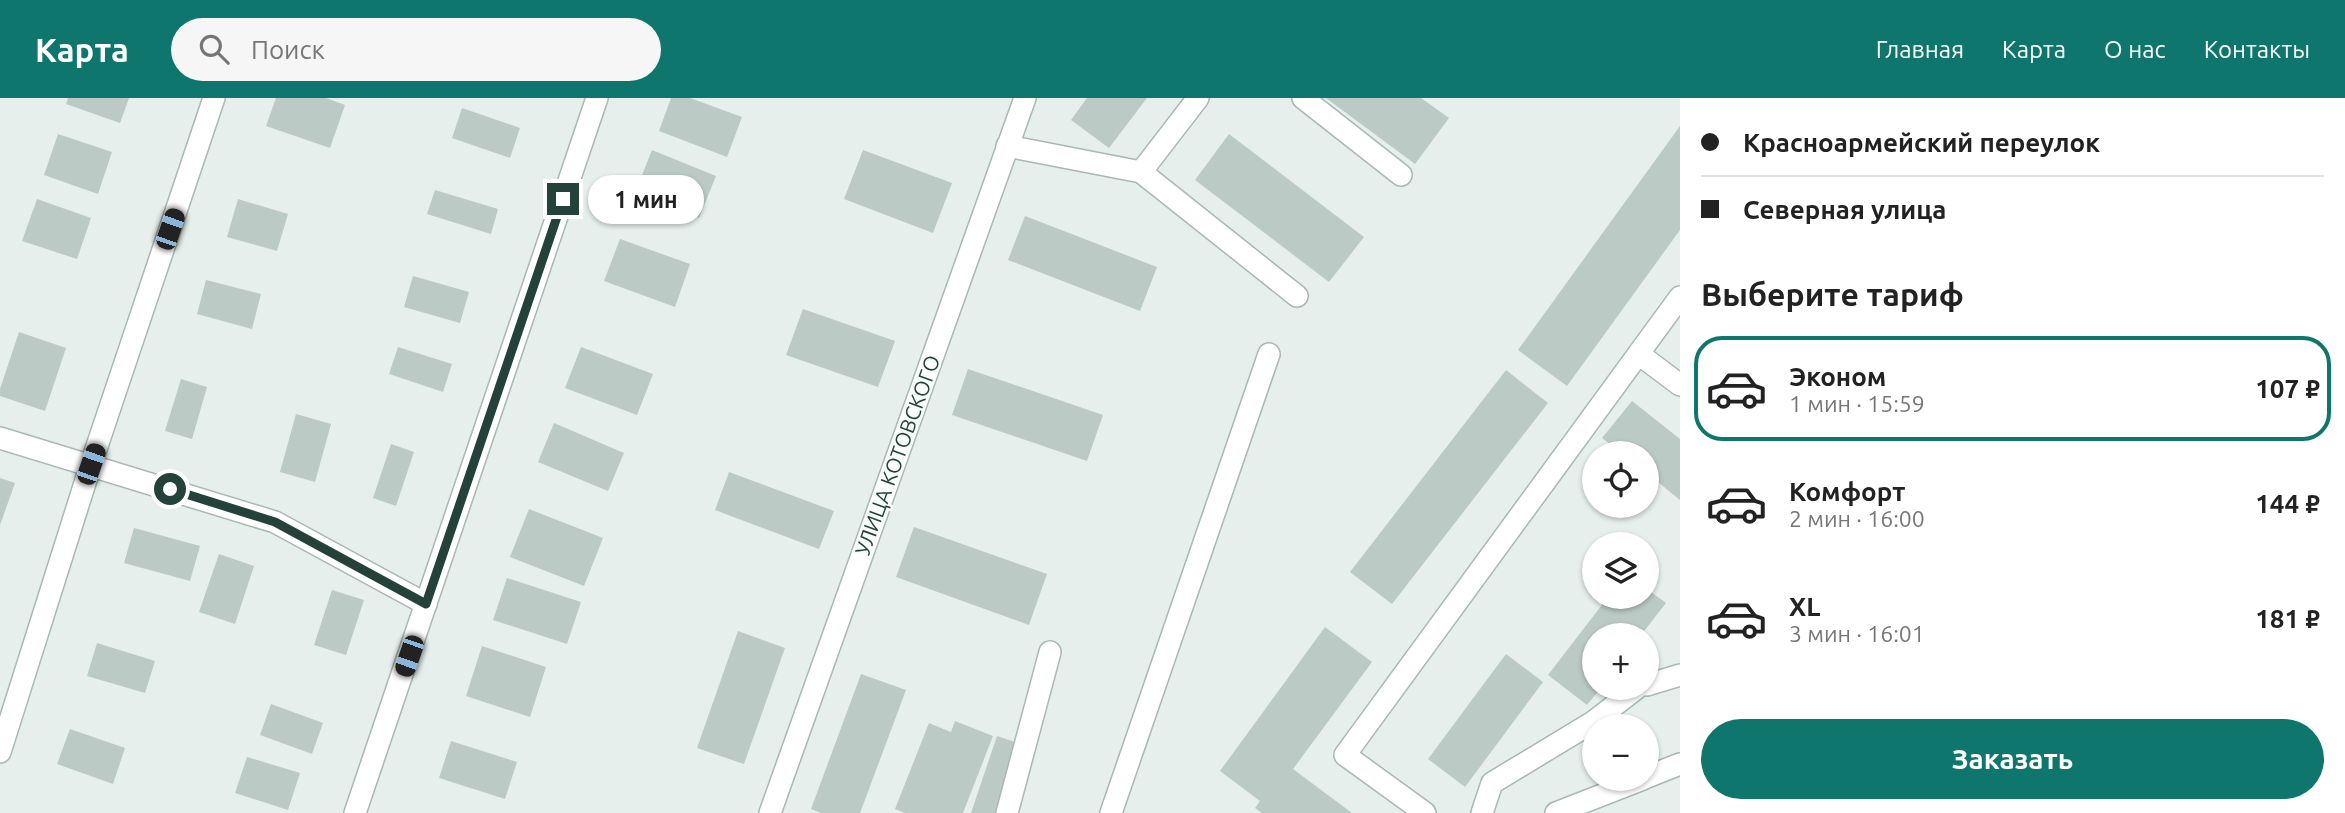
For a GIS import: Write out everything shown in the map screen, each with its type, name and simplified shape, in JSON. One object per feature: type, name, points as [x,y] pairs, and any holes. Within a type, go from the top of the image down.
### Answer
[{"type":"street","points":[[0,752],[91,464],[214,98]]},
{"type":"street","points":[[355,813],[597,98]]},
{"type":"street","name":"УЛИЦА КОТОВСКОГО","points":[[770,813],[1025,98]]},
{"type":"street","points":[[1140,172],[1198,98]]},
{"type":"street","points":[[1303,98],[1401,175]]},
{"type":"street","points":[[1007,146],[1140,172],[1297,296]]},
{"type":"street","points":[[1425,813],[1345,755],[1680,297]]},
{"type":"street","points":[[1111,813],[1269,354]]},
{"type":"street","points":[[1640,355],[1680,385]]},
{"type":"street","points":[[0,438],[275,522],[426,604]]},
{"type":"street","points":[[1007,813],[1050,652]]},
{"type":"street","points":[[1659,681],[1680,675]]},
{"type":"street","points":[[1482,813],[1492,783],[1593,722],[1621,700]]},
{"type":"street","points":[[1659,772],[1680,764]]},
{"type":"street","points":[[1556,813],[1612,791]]},
{"type":"building","points":[[68,98],[129,98],[120,123],[66,104]]},
{"type":"building","points":[[276,98],[326,98],[345,105],[330,148],[266,126]]},
{"type":"building","points":[[671,98],[690,98],[742,117],[727,157],[659,131]]},
{"type":"building","points":[[1087,98],[1147,98],[1109,148],[1071,120]]},
{"type":"building","points":[[1326,98],[1421,98],[1449,118],[1415,164]]},
{"type":"building","points":[[462,108],[520,128],[510,158],[452,138]]},
{"type":"building","points":[[1680,126],[1680,230],[1567,386],[1518,350]]},
{"type":"building","points":[[58,134],[112,152],[98,194],[44,175]]},
{"type":"building","points":[[1229,134],[1364,237],[1329,282],[1195,180]]},
{"type":"building","points":[[652,150],[716,176],[699,218],[635,193]]},
{"type":"building","points":[[863,150],[952,183],[933,233],[844,199]]},
{"type":"building","points":[[435,190],[498,209],[491,234],[427,214]]},
{"type":"building","points":[[37,199],[91,218],[77,259],[22,241]]},
{"type":"building","points":[[238,199],[288,214],[277,251],[227,237]]},
{"type":"building","points":[[1025,216],[1157,267],[1140,311],[1008,260]]},
{"type":"building","points":[[620,239],[690,264],[675,307],[604,281]]},
{"type":"building","points":[[413,276],[469,292],[460,323],[404,307]]},
{"type":"building","points":[[206,280],[261,294],[252,329],[197,314]]},
{"type":"building","points":[[803,309],[895,341],[878,387],[786,355]]},
{"type":"building","points":[[19,332],[66,348],[45,411],[0,396]]},
{"type":"building","points":[[398,347],[452,364],[443,392],[389,374]]},
{"type":"building","points":[[581,347],[653,374],[637,415],[565,388]]},
{"type":"building","points":[[968,369],[1103,415],[1087,461],[952,415]]},
{"type":"building","points":[[1506,370],[1548,403],[1392,604],[1350,572]]},
{"type":"building","points":[[181,379],[207,387],[192,439],[165,431]]},
{"type":"building","points":[[1632,401],[1680,439],[1680,500],[1659,483],[1659,441],[1606,441],[1602,438]]},
{"type":"building","points":[[296,414],[331,424],[315,482],[280,472]]},
{"type":"building","points":[[554,423],[624,453],[608,491],[538,462]]},
{"type":"building","points":[[391,444],[414,452],[396,506],[373,498]]},
{"type":"building","points":[[729,472],[834,511],[819,549],[715,510]]},
{"type":"building","points":[[0,478],[15,483],[0,525]]},
{"type":"building","points":[[529,509],[603,538],[584,586],[510,557]]},
{"type":"building","points":[[914,527],[1047,574],[1029,625],[896,577]]},
{"type":"building","points":[[134,528],[200,546],[190,581],[124,563]]},
{"type":"building","points":[[219,554],[254,566],[235,624],[199,612]]},
{"type":"building","points":[[507,578],[581,602],[567,644],[493,620]]},
{"type":"building","points":[[332,590],[364,600],[346,655],[314,645]]},
{"type":"building","points":[[1659,598],[1666,603],[1650,623],[1588,623],[1599,609],[1659,609]]},
{"type":"building","points":[[1325,627],[1372,662],[1293,769],[1352,813],[1262,813],[1255,808],[1260,801],[1220,771]]},
{"type":"building","points":[[738,631],[785,648],[744,764],[697,748]]},
{"type":"building","points":[[1582,631],[1582,700],[1591,700],[1587,705],[1548,675]]},
{"type":"building","points":[[97,643],[155,661],[145,693],[87,676]]},
{"type":"building","points":[[482,646],[546,667],[530,717],[466,696]]},
{"type":"building","points":[[1506,654],[1543,682],[1465,787],[1428,759]]},
{"type":"building","points":[[861,674],[906,690],[860,813],[821,813],[811,809]]},
{"type":"building","points":[[271,704],[323,723],[312,754],[260,735]]},
{"type":"building","points":[[955,721],[993,736],[963,813],[905,813],[895,809],[929,723],[951,732]]},
{"type":"building","points":[[70,729],[125,748],[113,784],[57,764]]},
{"type":"building","points":[[997,736],[1024,745],[1001,813],[971,813]]},
{"type":"building","points":[[451,741],[517,762],[505,799],[439,778]]},
{"type":"building","points":[[247,757],[300,773],[288,810],[235,793]]},
{"type":"route","points":[[170,489],[275,522],[426,604],[563,199]]}]
